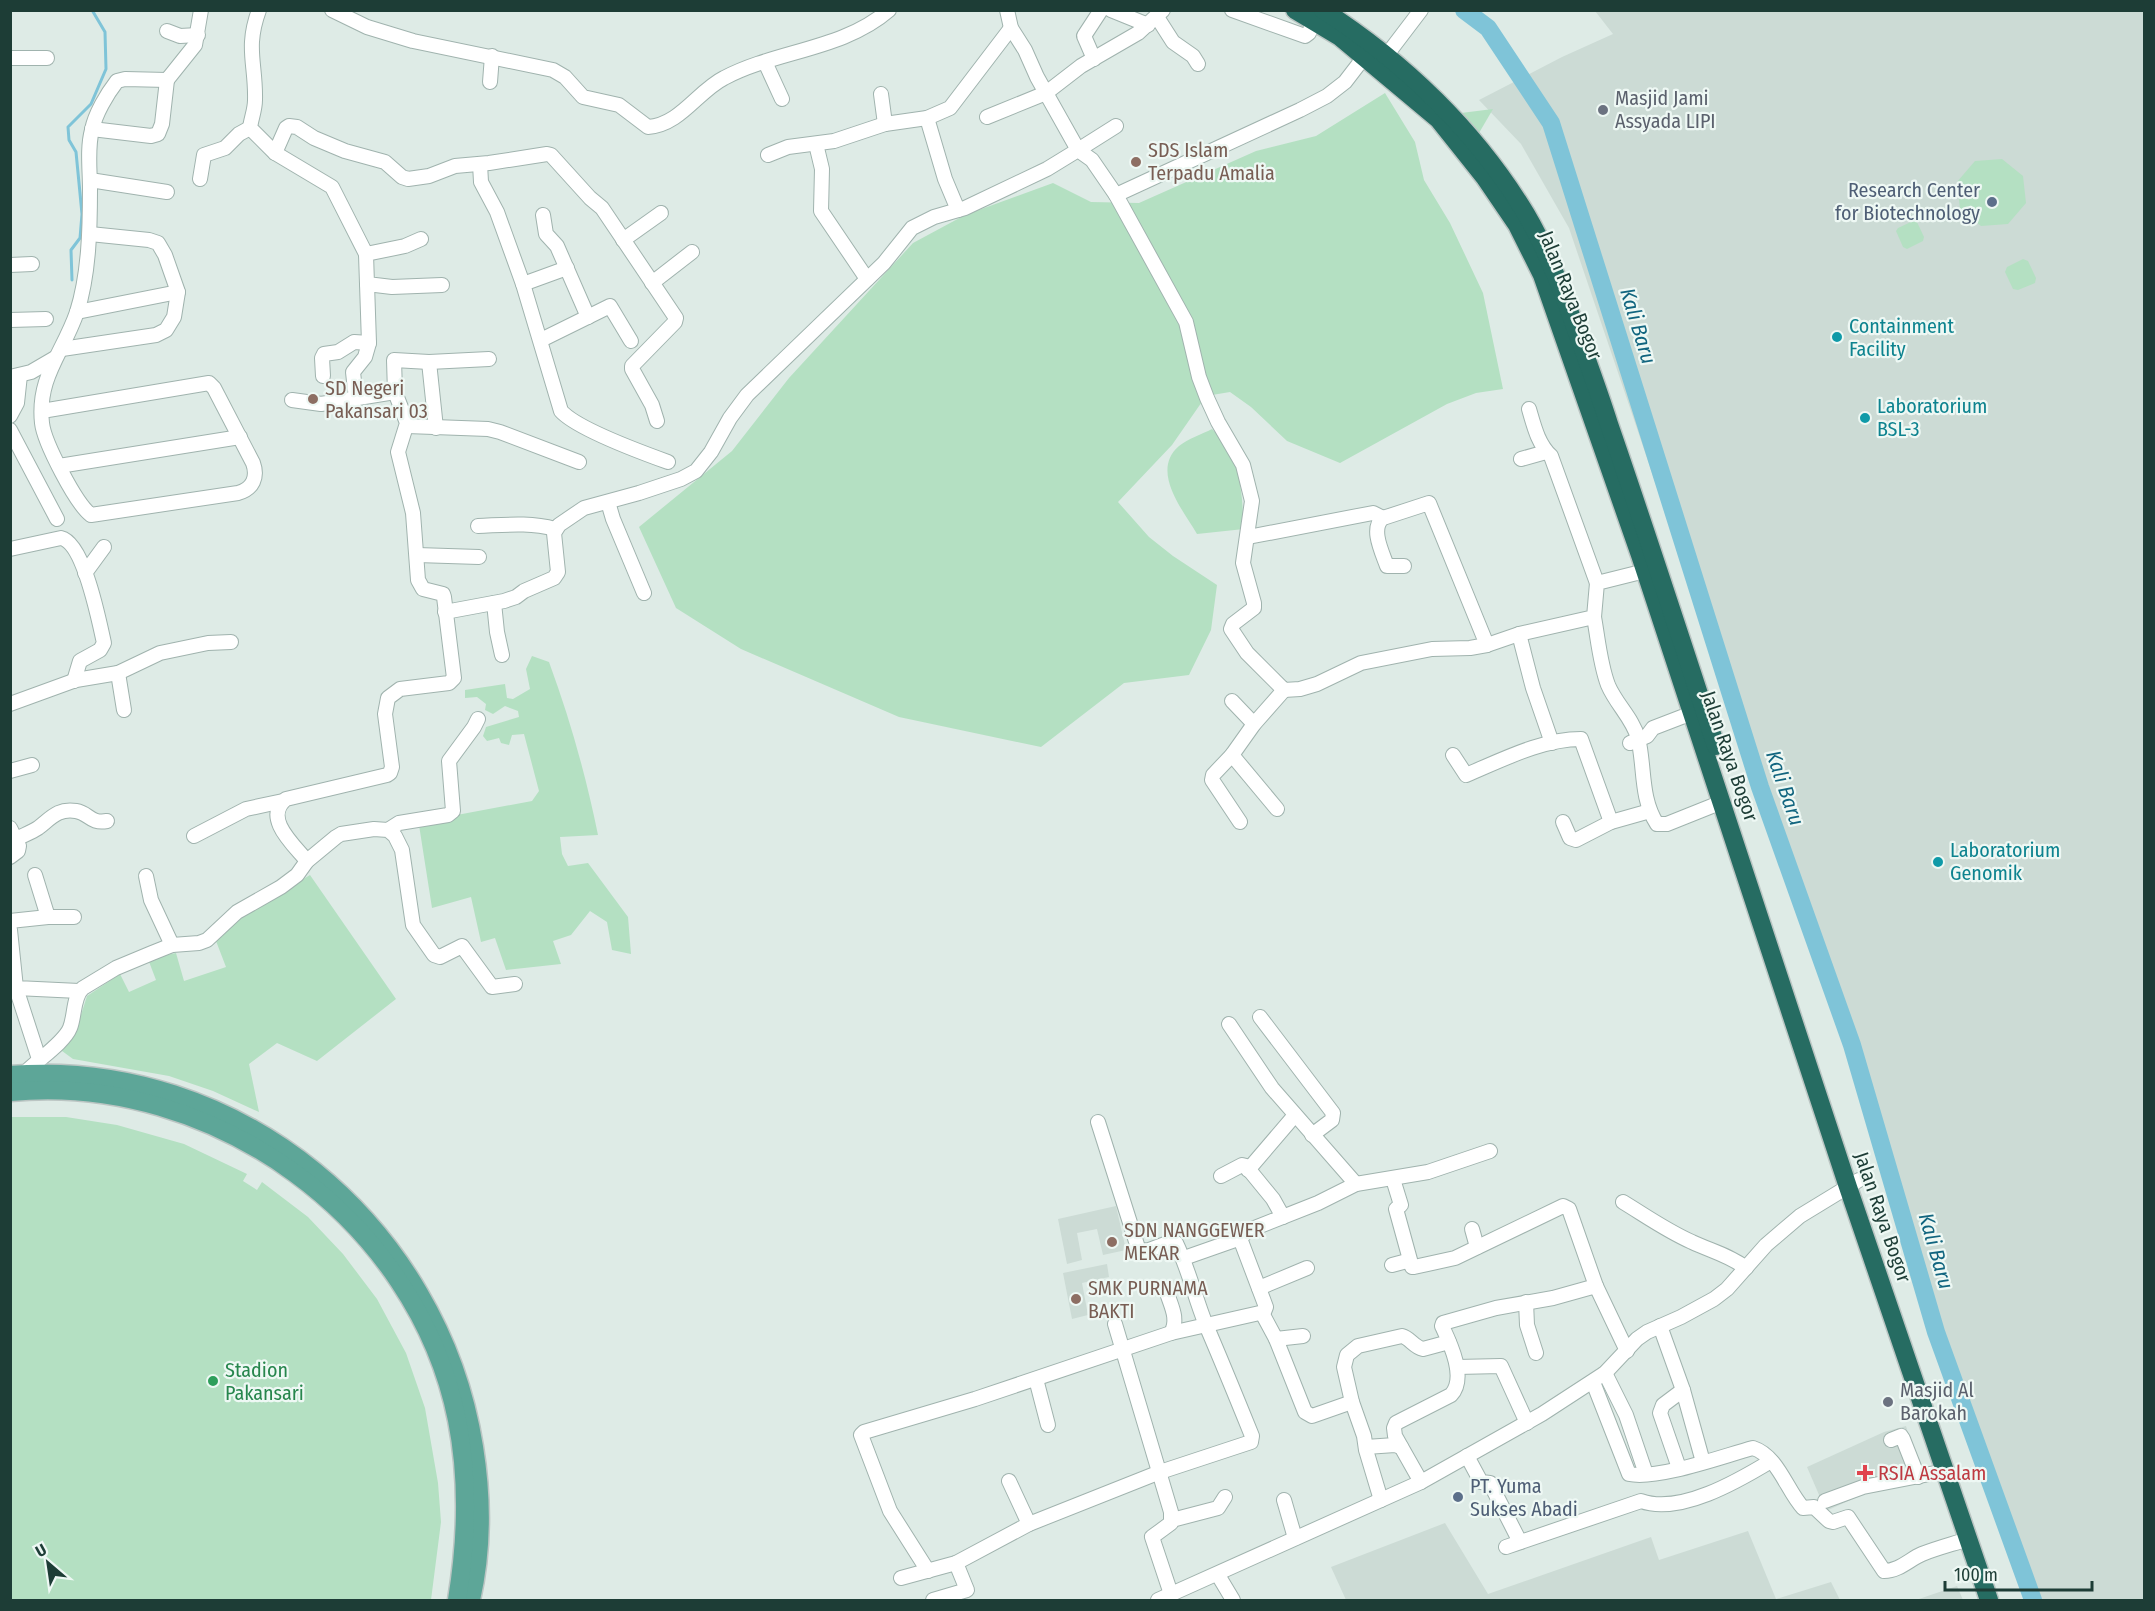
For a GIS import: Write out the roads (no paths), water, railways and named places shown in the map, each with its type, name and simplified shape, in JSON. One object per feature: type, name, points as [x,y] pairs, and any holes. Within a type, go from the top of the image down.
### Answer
[{"type":"highway","name":"Jalan Raya Bogor","points":[[1295,10],[1318,15],[1348,26],[1448,110],[1499,174],[1526,214],[1554,267],[1598,391],[1692,713],[1853,1184],[2002,1600]]},
{"type":"highway","name":"Jalan Raya Bogor","points":[[1318,15],[1438,119],[1485,178],[1517,225],[1542,275],[1646,559],[1989,1600]]},
{"type":"main road","points":[[17,1074],[65,1083],[163,1107],[230,1133],[267,1153],[306,1180],[342,1212],[374,1247],[402,1286],[425,1328],[443,1372],[456,1418],[464,1465],[467,1513],[464,1558],[457,1600]]},
{"type":"main road","points":[[10,1092],[109,1079],[161,1091],[191,1101],[231,1117],[269,1138],[339,1191],[371,1224],[399,1259],[423,1297],[443,1337],[459,1379],[470,1422],[477,1466],[480,1512],[478,1552],[471,1600]]},
{"type":"street","points":[[92,129],[151,136],[158,134],[162,124],[167,80],[195,45],[201,10]]},
{"type":"street","points":[[250,129],[256,102],[250,46],[252,28],[259,10]]},
{"type":"street","points":[[332,10],[367,27],[413,41],[553,70],[565,77],[583,97],[619,105],[648,127],[661,124],[673,117],[724,78],[859,31],[889,10]]},
{"type":"street","points":[[1007,10],[1011,28],[1078,150],[1092,160],[1116,195],[1186,322],[1199,377],[1218,422],[1244,465],[1252,501],[1243,562],[1254,608],[1233,624],[1231,629],[1247,653],[1284,690]]},
{"type":"street","points":[[1094,58],[1084,36],[1101,10]]},
{"type":"street","points":[[1111,10],[1156,18],[1173,42],[1193,56],[1198,64]]},
{"type":"street","points":[[1232,10],[1305,36],[1318,15]]},
{"type":"street","points":[[1386,56],[1420,10]]},
{"type":"street","points":[[987,117],[1046,93],[1081,66],[1138,33],[1156,18]]},
{"type":"street","points":[[768,155],[788,147],[834,141],[885,124],[927,118],[950,108],[1011,28]]},
{"type":"street","points":[[167,31],[180,36],[198,35]]},
{"type":"street","points":[[490,82],[492,56]]},
{"type":"street","points":[[1116,195],[1315,103],[1345,82],[1365,56]]},
{"type":"street","points":[[10,58],[47,58]]},
{"type":"street","points":[[765,62],[782,99]]},
{"type":"street","points":[[42,411],[209,383],[214,388],[240,437],[256,472],[251,486],[238,493],[91,515],[77,499],[59,466],[42,423],[42,411],[44,386],[48,372],[60,353],[77,312],[90,234],[92,129],[117,81],[125,79],[167,80]]},
{"type":"street","points":[[881,94],[885,124]]},
{"type":"street","points":[[927,118],[945,179],[958,210]]},
{"type":"street","points":[[275,153],[286,128],[290,126],[297,127],[314,138],[345,151],[385,162],[402,177],[408,179],[429,176],[455,166],[551,155],[602,208],[676,321],[632,366],[652,405],[657,421]]},
{"type":"street","points":[[445,612],[516,597],[556,576],[558,572],[555,529],[584,508],[681,479],[696,471],[711,452],[730,418],[747,395],[884,263],[912,228],[927,220],[958,210],[1047,169],[1116,126]]},
{"type":"street","points":[[250,129],[275,153],[333,187],[366,254],[369,343],[365,357],[353,372],[356,399]]},
{"type":"street","points":[[200,179],[204,156],[225,148],[239,134],[250,129]]},
{"type":"street","points":[[816,144],[822,169],[821,211],[867,279]]},
{"type":"street","points":[[480,164],[481,182],[497,212],[523,284],[541,340],[556,400],[564,415],[629,447],[668,462]]},
{"type":"street","points":[[90,180],[167,192]]},
{"type":"street","points":[[623,240],[661,213]]},
{"type":"street","points":[[543,216],[546,234],[557,246],[588,317]]},
{"type":"street","points":[[10,416],[17,403],[26,372],[60,353],[162,333],[174,316],[178,292],[165,255],[158,243],[90,234]]},
{"type":"street","points":[[366,254],[405,246],[421,239]]},
{"type":"street","points":[[652,283],[692,252]]},
{"type":"street","points":[[10,265],[32,264]]},
{"type":"street","points":[[523,284],[567,268]]},
{"type":"street","points":[[367,284],[392,287],[442,285]]},
{"type":"street","points":[[77,312],[178,292]]},
{"type":"street","points":[[541,340],[609,306],[631,341]]},
{"type":"street","points":[[10,320],[46,319]]},
{"type":"street","points":[[323,376],[322,358],[324,354],[338,352],[354,342],[369,343]]},
{"type":"street","points":[[194,836],[242,810],[382,777],[390,773],[392,767],[385,714],[388,699],[400,689],[449,683],[454,678],[444,595],[429,592],[420,586],[413,513],[398,452],[407,426],[395,392],[394,360],[429,362],[489,359]]},
{"type":"street","points":[[429,362],[436,428]]},
{"type":"street","points":[[292,400],[321,404],[395,392]]},
{"type":"street","points":[[1529,410],[1539,439],[1551,456],[1597,583],[1594,617],[1603,669],[1634,741],[1650,811],[1657,824],[1666,824],[1722,802]]},
{"type":"street","points":[[407,426],[488,429],[579,462]]},
{"type":"street","points":[[10,430],[57,519]]},
{"type":"street","points":[[59,466],[240,437]]},
{"type":"street","points":[[1521,459],[1546,452]]},
{"type":"street","points":[[608,502],[644,593]]},
{"type":"street","points":[[1404,566],[1387,566],[1376,529],[1378,522],[1383,518],[1429,503],[1486,645]]},
{"type":"street","points":[[1248,537],[1373,513],[1383,518]]},
{"type":"street","points":[[478,526],[514,523],[538,524],[555,529]]},
{"type":"street","points":[[10,549],[65,539],[73,549],[85,573],[104,643],[100,650],[80,661],[74,681]]},
{"type":"street","points":[[85,573],[104,548]]},
{"type":"street","points":[[417,555],[479,556]]},
{"type":"street","points":[[1597,583],[1646,559]]},
{"type":"street","points":[[494,603],[502,656]]},
{"type":"street","points":[[1240,822],[1212,778],[1284,690],[1300,689],[1317,684],[1361,663],[1432,649],[1470,648],[1486,645],[1519,633],[1594,617]]},
{"type":"street","points":[[1519,633],[1533,688],[1552,743]]},
{"type":"street","points":[[10,704],[74,681],[118,673],[168,651],[208,643],[231,642]]},
{"type":"street","points":[[118,673],[124,710]]},
{"type":"street","points":[[1232,701],[1254,724]]},
{"type":"street","points":[[1634,741],[1647,736],[1653,728],[1692,713]]},
{"type":"street","points":[[14,986],[79,991],[116,968],[172,945],[199,943],[207,940],[237,912],[281,887],[341,834],[388,830],[399,823],[448,815],[453,811],[449,761],[478,719]]},
{"type":"street","points":[[1453,755],[1466,775],[1519,753],[1552,743],[1580,738],[1611,822]]},
{"type":"street","points":[[1232,755],[1277,809]]},
{"type":"street","points":[[10,771],[33,765]]},
{"type":"street","points":[[283,801],[278,814],[279,825],[303,867]]},
{"type":"street","points":[[10,857],[18,851],[20,846],[13,833],[38,828],[51,816],[64,810],[81,812],[91,820],[107,821]]},
{"type":"street","points":[[1563,822],[1570,838],[1576,840],[1611,822],[1650,811]]},
{"type":"street","points":[[388,830],[392,832],[402,850],[413,926],[434,955],[440,957],[462,946],[492,987],[515,984]]},
{"type":"street","points":[[35,875],[48,917]]},
{"type":"street","points":[[146,876],[151,900],[172,945]]},
{"type":"street","points":[[10,921],[74,917]]},
{"type":"street","points":[[10,930],[14,986],[39,1059]]},
{"type":"street","points":[[17,1074],[39,1059],[67,1033],[79,991]]},
{"type":"street","points":[[1260,1017],[1333,1113],[1332,1120],[1312,1135]]},
{"type":"street","points":[[1228,1024],[1272,1088],[1356,1184]]},
{"type":"street","points":[[1248,1170],[1295,1115]]},
{"type":"street","points":[[900,1578],[956,1563],[1029,1524],[1160,1472],[1251,1442],[1252,1436],[1206,1324],[1184,1258],[1175,1242],[1139,1251],[1098,1122]]},
{"type":"street","points":[[1184,1258],[1241,1238],[1247,1231],[1356,1184],[1428,1172],[1490,1151]]},
{"type":"street","points":[[1221,1176],[1242,1165],[1246,1166],[1273,1199],[1283,1217]]},
{"type":"street","points":[[1393,1179],[1401,1205],[1396,1209],[1412,1267]]},
{"type":"street","points":[[1225,1497],[1218,1508],[1172,1520],[1152,1537],[1165,1597],[1421,1482],[1527,1423],[1593,1382],[1637,1339],[1714,1299],[1727,1289],[1766,1245],[1800,1215],[1853,1184]]},
{"type":"street","points":[[1623,1202],[1664,1228],[1694,1244],[1726,1255],[1746,1268]]},
{"type":"street","points":[[1412,1267],[1455,1257],[1565,1206],[1596,1286],[1627,1351]]},
{"type":"street","points":[[1472,1229],[1477,1247]]},
{"type":"street","points":[[928,1571],[890,1511],[861,1435],[870,1429],[975,1399],[1171,1333],[1262,1313],[1266,1307],[1241,1238]]},
{"type":"street","points":[[1392,1266],[1406,1261],[1412,1267]]},
{"type":"street","points":[[1259,1288],[1307,1268]]},
{"type":"street","points":[[1421,1482],[1395,1436],[1394,1425],[1451,1395],[1456,1389],[1457,1367],[1442,1326],[1443,1323],[1496,1308],[1596,1286]]},
{"type":"street","points":[[1167,1293],[1175,1316],[1171,1333]]},
{"type":"street","points":[[1526,1302],[1527,1325],[1536,1353]]},
{"type":"street","points":[[1262,1313],[1276,1339],[1307,1415],[1317,1415],[1352,1402]]},
{"type":"street","points":[[1115,1324],[1160,1472],[1172,1520]]},
{"type":"street","points":[[1660,1326],[1683,1390],[1703,1462]]},
{"type":"street","points":[[1276,1339],[1303,1336]]},
{"type":"street","points":[[1381,1500],[1352,1402],[1344,1367],[1347,1354],[1354,1348],[1369,1343],[1402,1336],[1423,1349],[1449,1341]]},
{"type":"street","points":[[1457,1367],[1501,1366],[1527,1423]]},
{"type":"street","points":[[1605,1372],[1626,1414],[1646,1474]]},
{"type":"street","points":[[1036,1379],[1048,1425]]},
{"type":"street","points":[[1593,1382],[1627,1471],[1633,1475],[1679,1468],[1753,1448],[1759,1449],[1771,1461],[1803,1508],[1814,1507],[1833,1522],[1848,1517],[1884,1571],[1913,1561],[1920,1554],[1968,1539]]},
{"type":"street","points":[[1679,1468],[1660,1413],[1663,1405],[1683,1390]]},
{"type":"street","points":[[1891,1440],[1900,1436],[1903,1439],[1918,1477]]},
{"type":"street","points":[[1366,1447],[1395,1445],[1401,1447]]},
{"type":"street","points":[[1467,1456],[1481,1482],[1490,1483],[1520,1542]]},
{"type":"street","points":[[1506,1547],[1641,1501],[1653,1504],[1670,1503],[1701,1496],[1748,1475],[1771,1461]]},
{"type":"street","points":[[1825,1501],[1850,1490],[1945,1471]]},
{"type":"street","points":[[1010,1481],[1029,1524]]},
{"type":"street","points":[[1284,1500],[1296,1538]]},
{"type":"street","points":[[933,1600],[967,1590],[956,1563]]},
{"type":"street","points":[[1218,1575],[1233,1600]]},
{"type":"waterway","points":[[72,280],[71,250],[80,238],[82,214],[76,152],[69,140],[68,127],[91,104],[106,69],[105,32],[92,10]]},
{"type":"waterway","name":"Kali Baru","points":[[1464,10],[1488,28],[1551,123],[1760,787],[1852,1045],[1936,1332],[2033,1600]]},
{"type":"place","name":"Masjid Jami Assyada LIPI","points":[[1603,110]]},
{"type":"place","name":"SDS Islam Terpadu Amalia","points":[[1136,162]]},
{"type":"place","name":"Research Center for Biotechnology","points":[[1992,202]]},
{"type":"place","name":"Containment Facility","points":[[1837,337]]},
{"type":"place","name":"SD Negeri Pakansari 03","points":[[313,399]]},
{"type":"place","name":"Laboratorium BSL-3","points":[[1865,418]]},
{"type":"place","name":"Laboratorium Genomik","points":[[1938,862]]},
{"type":"place","name":"SDN NANGGEWER MEKAR","points":[[1112,1242]]},
{"type":"place","name":"SMK PURNAMA BAKTI","points":[[1076,1299]]},
{"type":"place","name":"Stadion Pakansari","points":[[213,1381]]},
{"type":"place","name":"Masjid Al Barokah","points":[[1888,1402]]},
{"type":"place","name":"RSIA Assalam","points":[[1865,1473]]},
{"type":"place","name":"PT. Yuma Sukses Abadi","points":[[1458,1497]]}]
